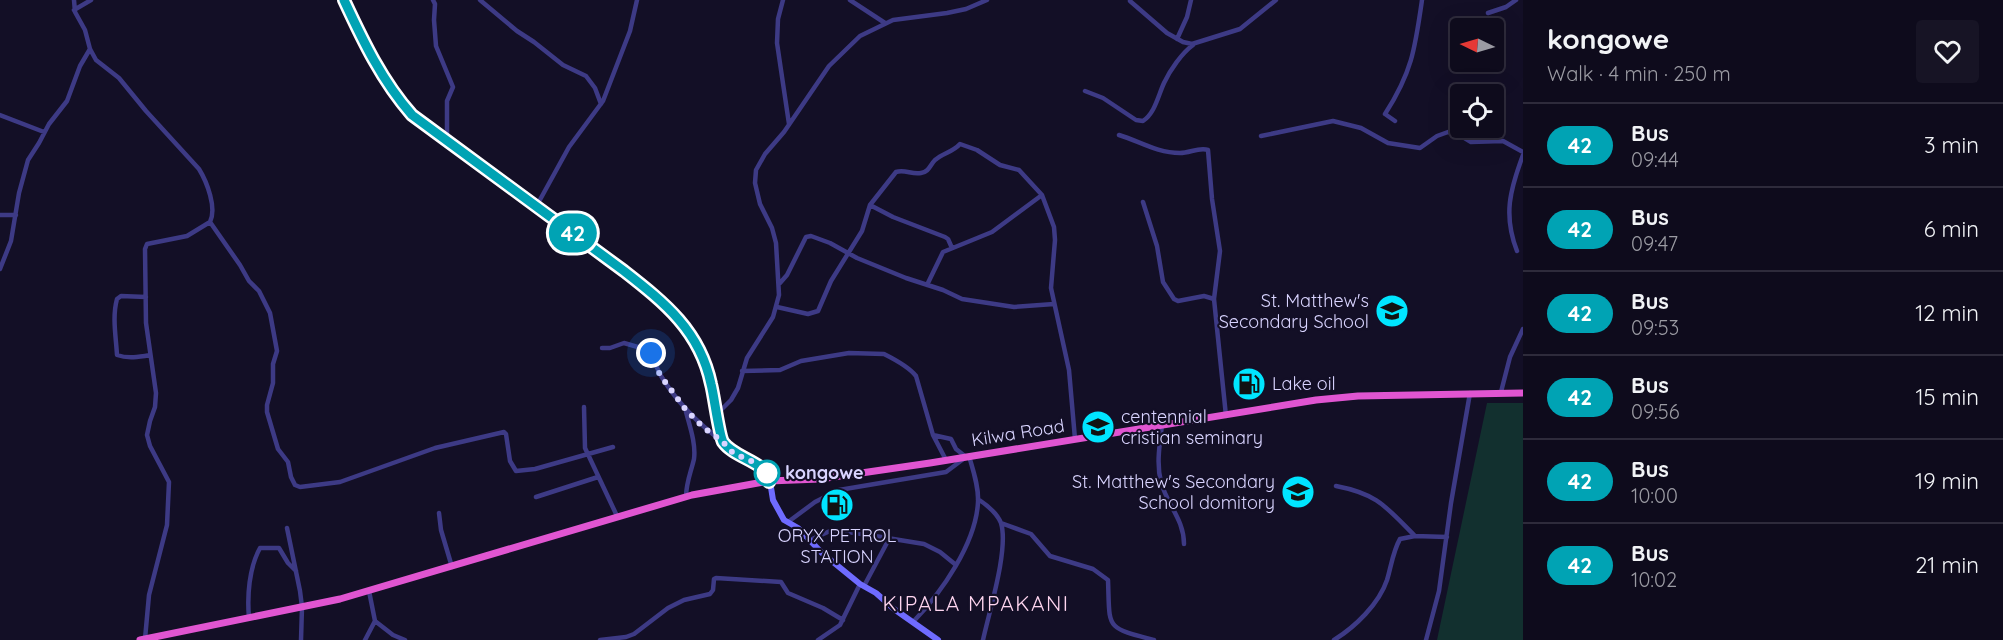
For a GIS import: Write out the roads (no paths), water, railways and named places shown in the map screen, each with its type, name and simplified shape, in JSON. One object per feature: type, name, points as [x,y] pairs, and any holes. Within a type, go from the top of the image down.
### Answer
[{"type":"highway","name":"Kilwa Road","points":[[142,639],[179,637],[249,618],[369,591],[686,497],[769,482],[820,479],[1162,424],[1358,396],[1523,393]]},
{"type":"main road","points":[[345,2],[366,47],[399,100],[412,115],[624,271],[652,293],[689,330],[699,347],[709,373],[722,441],[733,453],[765,470],[769,475],[776,509],[788,522],[795,525],[822,553],[862,585],[876,592],[894,609],[938,640]]},
{"type":"street","points":[[74,0],[74,10],[85,30],[90,50],[96,60],[119,78],[199,169],[204,177],[211,205],[210,222],[187,236],[145,246],[150,355],[156,402],[147,435],[150,446],[169,482],[167,525],[149,595],[142,639]]},
{"type":"street","points":[[74,10],[91,0]]},
{"type":"street","points":[[345,2],[353,0]]},
{"type":"street","points":[[433,0],[436,46],[453,87],[447,100],[447,142]]},
{"type":"street","points":[[480,0],[563,66],[586,76],[595,88],[601,104]]},
{"type":"street","points":[[536,207],[569,147],[601,104],[611,84],[630,32],[637,0]]},
{"type":"street","points":[[783,0],[778,19],[777,43],[789,123]]},
{"type":"street","points":[[850,0],[885,23]]},
{"type":"street","points":[[718,413],[731,400],[738,388],[750,350],[773,317],[777,307],[780,283],[776,243],[772,228],[760,204],[755,183],[759,164],[829,66],[860,36],[893,20],[966,9],[987,0]]},
{"type":"street","points":[[1178,39],[1191,0]]},
{"type":"street","points":[[1085,91],[1103,98],[1136,120],[1143,121],[1151,112],[1165,80],[1185,51],[1196,44],[1240,29],[1276,0]]},
{"type":"street","points":[[1395,121],[1385,114],[1399,92],[1411,66],[1422,0]]},
{"type":"street","points":[[1488,13],[1506,7],[1516,0]]},
{"type":"street","points":[[1130,1],[1156,25],[1186,43],[1196,44]]},
{"type":"street","points":[[0,269],[11,241],[24,170],[29,157],[70,96],[80,66],[90,50]]},
{"type":"street","points":[[0,115],[44,132]]},
{"type":"street","points":[[1261,136],[1331,121],[1361,128],[1388,143],[1420,148],[1437,136],[1448,132],[1458,134],[1471,142],[1503,141],[1523,153],[1511,187],[1509,201],[1509,230],[1517,251]]},
{"type":"street","points":[[1119,135],[1142,146],[1166,151],[1180,153],[1208,150],[1220,256],[1214,298],[1226,416]]},
{"type":"street","points":[[777,307],[808,314],[818,311],[831,281],[862,231],[870,205],[896,172],[900,170],[916,173],[927,172],[938,158],[952,152],[960,144],[977,150],[1000,165],[1019,170],[1042,195],[1054,227],[1051,288],[1069,370],[1075,439]]},
{"type":"street","points":[[927,285],[940,255],[952,248],[983,238],[1042,195]]},
{"type":"street","points":[[1143,202],[1157,246],[1163,282],[1169,293],[1178,301],[1204,296],[1214,298]]},
{"type":"street","points":[[870,205],[893,217],[945,237],[952,248]]},
{"type":"street","points":[[0,215],[16,215]]},
{"type":"street","points":[[210,222],[249,281],[259,291],[270,313],[277,351],[273,364],[273,382],[267,412],[278,449],[288,462],[295,484],[300,487],[340,482],[435,448],[504,432],[510,461],[516,471],[535,470],[613,447]]},
{"type":"street","points":[[780,283],[787,275],[806,237],[811,236],[830,243],[857,258],[962,299],[1014,307],[1054,304]]},
{"type":"street","points":[[146,297],[121,296],[117,299],[114,312],[114,341],[119,357],[134,358],[150,355]]},
{"type":"street","points":[[1501,392],[1510,357],[1523,329]]},
{"type":"street","points":[[602,348],[624,343],[648,350],[660,375],[686,410],[704,428],[722,441]]},
{"type":"street","points":[[742,371],[780,370],[801,361],[849,353],[884,354],[916,375],[933,435],[946,460]]},
{"type":"street","points":[[1426,640],[1439,591],[1470,393]]},
{"type":"street","points":[[584,407],[583,440],[588,456],[617,516]]},
{"type":"street","points":[[686,410],[694,449],[686,484],[686,497]]},
{"type":"street","points":[[1162,424],[1159,472],[1165,493],[1183,528],[1184,544]]},
{"type":"street","points":[[913,622],[956,564],[973,529],[978,500],[967,457],[956,449],[951,439],[933,435]]},
{"type":"street","points":[[788,522],[815,502],[838,490],[946,472],[967,457]]},
{"type":"street","points":[[536,497],[598,477]]},
{"type":"street","points":[[1336,486],[1356,490],[1376,498],[1415,536]]},
{"type":"street","points":[[978,500],[994,512],[1001,523],[1003,555],[982,640]]},
{"type":"street","points":[[439,513],[441,530],[452,567]]},
{"type":"street","points":[[1001,523],[1031,534],[1050,556],[1097,571],[1108,580],[1108,613],[1115,627],[1154,640]]},
{"type":"street","points":[[287,528],[302,607],[301,640]]},
{"type":"street","points":[[810,540],[830,531],[841,531],[924,544],[956,564]]},
{"type":"street","points":[[1334,640],[1347,632],[1379,597],[1400,539],[1415,536],[1447,537]]},
{"type":"street","points":[[818,640],[833,632],[843,620],[889,539]]},
{"type":"street","points":[[249,618],[250,582],[260,548],[279,548],[296,571]]},
{"type":"street","points":[[600,640],[626,639],[668,608],[684,600],[710,594],[716,578],[781,582],[788,593],[823,608],[843,620]]},
{"type":"street","points":[[365,640],[375,621],[369,591]]},
{"type":"street","points":[[375,621],[393,635],[405,640]]},
{"type":"place","name":"St. Matthew's Secondary School","points":[[1392,311]]},
{"type":"place","name":"Lake oil","points":[[1249,384]]},
{"type":"place","name":"centennial cristian seminary","points":[[1098,427]]},
{"type":"place","name":"kongowe","points":[[767,473]]},
{"type":"place","name":"St. Matthew's Secondary School domitory","points":[[1298,492]]},
{"type":"place","name":"ORYX PETROL STATION","points":[[837,505]]},
{"type":"district","name":"KIPALA MPAKANI","points":[[976,604]]}]
